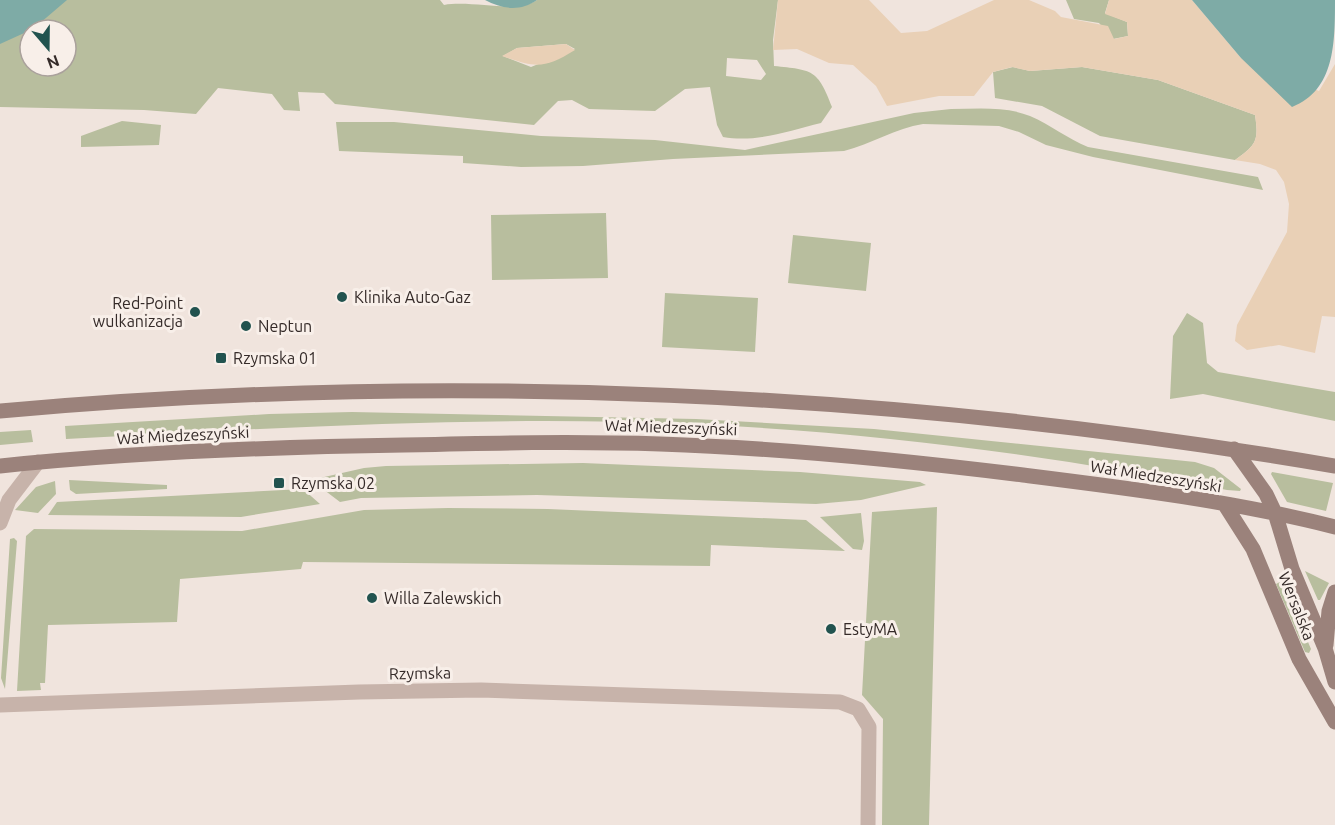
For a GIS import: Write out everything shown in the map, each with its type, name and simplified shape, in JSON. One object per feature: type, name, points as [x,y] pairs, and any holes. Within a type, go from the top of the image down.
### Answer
[{"type":"main road","name":"Wał Miedzeszyński","points":[[0,411],[257,394],[456,392],[657,396],[842,406],[1010,421],[1234,449],[1335,466]]},
{"type":"main road","name":"Wał Miedzeszyński","points":[[0,466],[283,448],[495,443],[657,444],[890,459],[1058,480],[1225,505],[1275,513],[1335,527]]},
{"type":"main road","name":"Wersalska","points":[[1234,449],[1266,494],[1275,513],[1292,569],[1325,648],[1335,682]]},
{"type":"main road","name":"Wersalska","points":[[1225,505],[1253,549],[1299,659],[1335,722]]},
{"type":"main road","name":"Wersalska","points":[[1325,648],[1329,611],[1335,592]]},
{"type":"street","points":[[0,524],[9,500],[38,462]]},
{"type":"street","name":"Rzymska","points":[[0,705],[481,690],[840,702],[858,709],[869,727],[868,825]]},
{"type":"green space","points":[[42,0],[440,0],[444,5],[519,6],[537,0],[778,0],[773,40],[774,66],[805,71],[818,78],[832,107],[821,123],[772,135],[735,138],[723,137],[717,125],[710,87],[685,89],[655,111],[589,109],[572,100],[558,101],[534,125],[335,104],[324,93],[298,92],[300,111],[284,110],[272,94],[218,88],[196,114],[144,110],[0,107],[0,42],[18,24],[18,78],[78,78],[78,18],[24,18]],"holes":[[[566,44],[575,49],[531,67],[503,56],[517,48]],[[727,58],[757,60],[766,74],[761,80],[726,76]]]},
{"type":"green space","points":[[1066,0],[1109,0],[1105,13],[1127,22],[1128,36],[1113,39],[1099,23],[1074,19]]},
{"type":"green space","points":[[1013,67],[1030,71],[1082,67],[1158,80],[1255,115],[1256,137],[1252,146],[1235,160],[1100,136],[1042,106],[995,98],[993,72]]},
{"type":"green space","points":[[951,109],[991,109],[1021,113],[1088,147],[1258,177],[1263,190],[1093,157],[1046,145],[1019,132],[999,126],[923,124],[844,151],[673,159],[583,166],[521,167],[463,163],[463,156],[339,151],[336,122],[394,122],[541,136],[655,140],[745,150],[914,113]]},
{"type":"green space","points":[[122,121],[161,125],[159,145],[81,147],[81,136]]},
{"type":"green space","points":[[606,213],[608,278],[492,280],[491,215]]},
{"type":"green space","points":[[793,235],[871,243],[866,291],[788,283]]},
{"type":"green space","points":[[665,293],[758,298],[755,352],[662,347]]},
{"type":"green space","points":[[1187,313],[1203,323],[1207,363],[1218,372],[1335,392],[1335,421],[1203,394],[1170,399],[1173,336]]},
{"type":"green space","points":[[352,412],[696,419],[874,429],[1195,462],[1214,468],[1241,489],[1240,491],[1227,490],[1094,466],[894,439],[692,424],[458,422],[300,427],[66,439],[65,426],[269,414]]},
{"type":"green space","points":[[31,430],[33,442],[0,445],[0,432]]},
{"type":"green space","points":[[583,463],[800,472],[920,482],[926,485],[861,500],[816,504],[537,495],[361,498],[340,502],[311,480],[364,468],[386,466]]},
{"type":"green space","points":[[1272,472],[1333,483],[1326,511],[1287,502]]},
{"type":"green space","points":[[69,480],[167,485],[167,489],[76,494],[70,490]]},
{"type":"green space","points":[[55,481],[56,494],[38,513],[15,510],[36,487]]},
{"type":"green space","points":[[303,489],[320,504],[241,517],[48,515],[57,502]]},
{"type":"green space","points":[[937,507],[929,825],[882,825],[883,719],[862,695],[872,512]]},
{"type":"green space","points":[[548,509],[806,520],[845,551],[711,545],[710,566],[303,562],[301,569],[180,579],[177,622],[48,625],[45,683],[40,683],[41,690],[17,691],[26,536],[34,529],[242,531],[364,510]]},
{"type":"green space","points":[[861,513],[864,541],[862,550],[853,549],[820,517]]},
{"type":"green space","points":[[14,538],[17,541],[5,689],[1,678],[10,539]]},
{"type":"green space","points":[[1305,571],[1329,583],[1320,600],[1318,600]]},
{"type":"green space","points":[[1282,581],[1311,649],[1309,653],[1305,652],[1276,584]]},
{"type":"sand","points":[[778,0],[869,0],[901,33],[927,31],[994,0],[1029,0],[1055,11],[1061,17],[1108,26],[1114,39],[1128,36],[1127,22],[1105,14],[1109,0],[1192,0],[1241,58],[1319,91],[1335,64],[1335,317],[1322,316],[1315,353],[1279,345],[1247,350],[1235,341],[1237,325],[1287,232],[1289,204],[1284,182],[1276,170],[1260,164],[1235,160],[1254,142],[1257,131],[1255,115],[1158,80],[1082,67],[1030,71],[1012,67],[993,72],[974,96],[939,96],[887,106],[876,86],[853,65],[829,63],[797,49],[773,50]]},
{"type":"sand","points":[[566,44],[575,50],[555,61],[540,65],[523,63],[502,56],[517,48]]},
{"type":"water","points":[[0,0],[67,0],[46,18],[18,18],[18,36],[0,44]]},
{"type":"water","points":[[485,0],[537,0],[518,8],[511,8]]},
{"type":"water","points":[[1192,0],[1335,0],[1333,48],[1325,77],[1306,99],[1292,107],[1241,58]]},
{"type":"place","name":"Klinika Auto-Gaz","points":[[342,297]]},
{"type":"place","name":"Red-Point wulkanizacja","points":[[195,312]]},
{"type":"place","name":"Neptun","points":[[246,326]]},
{"type":"place","name":"Rzymska 01","points":[[221,358]]},
{"type":"place","name":"Rzymska 02","points":[[279,483]]},
{"type":"place","name":"Willa Zalewskich","points":[[372,598]]},
{"type":"place","name":"EstyMA","points":[[831,629]]}]
